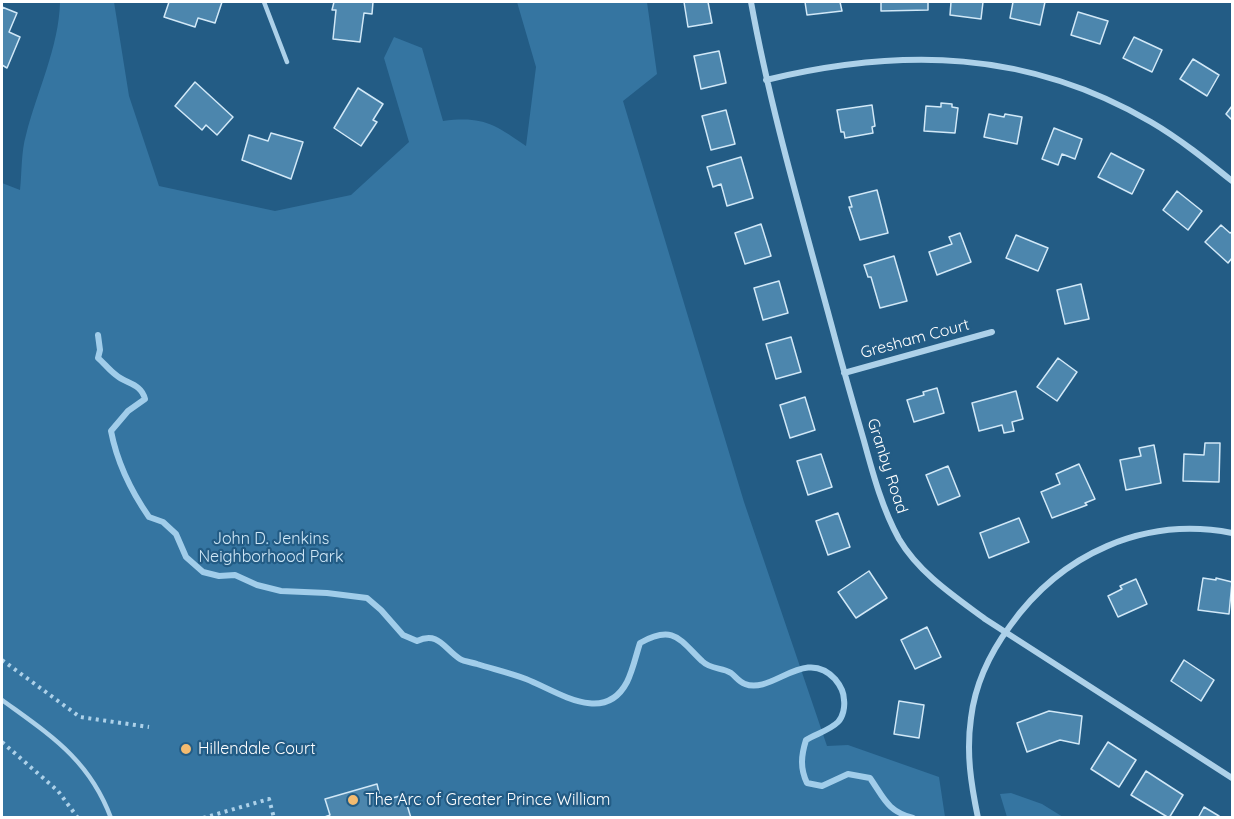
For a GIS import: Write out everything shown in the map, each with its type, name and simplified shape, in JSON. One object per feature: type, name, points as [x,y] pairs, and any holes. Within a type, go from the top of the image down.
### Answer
[{"type":"street","name":"Granby Road","points":[[751,2],[766,80],[844,373],[877,486],[887,514],[901,541],[919,565],[947,591],[1005,633],[1233,778]]},
{"type":"street","points":[[766,80],[805,70],[881,60],[955,60],[1002,66],[1068,84],[1131,111],[1171,135],[1233,181]]},
{"type":"street","name":"Gresham Court","points":[[844,373],[992,332]]},
{"type":"street","points":[[978,818],[970,777],[968,746],[971,715],[992,653],[1030,600],[1048,582],[1070,566],[1093,552],[1123,540],[1155,532],[1188,528],[1233,533]]},
{"type":"lane","points":[[264,2],[287,62]]},
{"type":"lane","points":[[2,700],[52,737],[75,758],[102,795],[111,818]]},
{"type":"path","points":[[2,660],[80,717],[149,727]]},
{"type":"path","points":[[2,742],[58,791],[78,818]]},
{"type":"path","points":[[203,818],[269,799],[274,818]]},
{"type":"green space","name":"John D. Jenkins Neighborhood Park","points":[[60,2],[114,2],[129,96],[159,186],[275,211],[351,195],[409,142],[384,58],[394,37],[422,48],[443,121],[468,120],[487,123],[526,146],[536,67],[517,2],[647,2],[657,74],[623,101],[744,502],[827,746],[848,745],[939,777],[945,817],[2,817],[2,183],[20,190],[24,142],[52,52]]},
{"type":"green space","points":[[1011,793],[1042,804],[1063,817],[1007,817],[1000,794]]},
{"type":"building","points":[[169,2],[222,2],[215,23],[198,18],[195,27],[164,17]]},
{"type":"building","points":[[334,2],[373,2],[372,14],[364,13],[360,42],[333,39],[336,10],[332,10]]},
{"type":"building","points":[[684,2],[708,2],[712,23],[688,27]]},
{"type":"building","points":[[805,2],[840,2],[842,11],[807,15]]},
{"type":"building","points":[[881,2],[928,2],[928,10],[881,11]]},
{"type":"building","points":[[951,2],[983,2],[981,19],[950,15]]},
{"type":"building","points":[[1013,2],[1045,2],[1040,25],[1010,18]]},
{"type":"building","points":[[2,7],[17,13],[9,32],[20,37],[7,68],[2,65]]},
{"type":"building","points":[[1078,12],[1108,21],[1100,44],[1071,35]]},
{"type":"building","points":[[1134,37],[1162,50],[1152,72],[1123,58]]},
{"type":"building","points":[[719,51],[726,83],[701,89],[694,56]]},
{"type":"building","points":[[1193,59],[1219,75],[1207,96],[1180,79]]},
{"type":"building","points":[[195,82],[233,117],[217,135],[206,125],[202,130],[175,106]]},
{"type":"building","points":[[358,88],[383,104],[373,120],[377,122],[361,146],[334,128]]},
{"type":"building","points":[[941,103],[952,104],[952,107],[958,108],[955,133],[924,131],[926,106],[941,107]]},
{"type":"building","points":[[872,105],[875,126],[872,127],[873,133],[845,138],[844,132],[841,132],[837,110]]},
{"type":"building","points":[[1232,106],[1232,120],[1226,114]]},
{"type":"building","points":[[726,110],[735,144],[711,150],[702,116]]},
{"type":"building","points":[[989,114],[1022,117],[1017,144],[984,137]]},
{"type":"building","points":[[1054,128],[1082,139],[1075,159],[1062,154],[1058,165],[1042,159]]},
{"type":"building","points":[[271,133],[303,142],[291,179],[242,160],[249,135],[268,141]]},
{"type":"building","points":[[1111,153],[1144,170],[1132,194],[1098,177]]},
{"type":"building","points":[[741,157],[753,198],[727,206],[721,184],[713,187],[707,167]]},
{"type":"building","points":[[877,190],[888,233],[860,240],[849,207],[852,207],[849,197]]},
{"type":"building","points":[[1177,191],[1202,211],[1188,230],[1163,210]]},
{"type":"building","points":[[761,224],[771,256],[745,264],[735,233]]},
{"type":"building","points":[[1221,225],[1230,233],[1232,232],[1232,258],[1228,263],[1205,242]]},
{"type":"building","points":[[960,233],[971,262],[937,275],[929,252],[952,244],[949,237]]},
{"type":"building","points":[[1016,235],[1048,248],[1038,271],[1006,258]]},
{"type":"building","points":[[894,256],[907,301],[880,308],[871,277],[868,277],[864,265]]},
{"type":"building","points":[[779,281],[788,313],[763,320],[754,288]]},
{"type":"building","points":[[1081,284],[1089,319],[1065,324],[1057,290]]},
{"type":"building","points":[[791,337],[801,372],[776,379],[766,344]]},
{"type":"building","points":[[1058,358],[1077,372],[1057,401],[1037,387]]},
{"type":"building","points":[[937,388],[944,413],[914,422],[907,400]]},
{"type":"building","points":[[1016,391],[1023,419],[1012,422],[1014,431],[1004,433],[1002,425],[979,431],[972,403]]},
{"type":"building","points":[[805,397],[815,430],[790,438],[780,405]]},
{"type":"building","points":[[1205,443],[1220,443],[1219,482],[1183,481],[1184,454],[1204,455]]},
{"type":"building","points":[[1154,445],[1161,483],[1126,490],[1120,460],[1141,456],[1139,448]]},
{"type":"building","points":[[821,454],[832,487],[808,495],[797,461]]},
{"type":"building","points":[[1079,464],[1095,499],[1085,503],[1087,505],[1052,518],[1041,492],[1060,484],[1056,474]]},
{"type":"building","points":[[948,466],[960,496],[938,505],[926,475]]},
{"type":"building","points":[[838,513],[850,547],[828,555],[816,521]]},
{"type":"building","points":[[1019,518],[1029,542],[989,558],[980,533]]},
{"type":"building","points":[[869,571],[887,598],[856,618],[838,592]]},
{"type":"building","points":[[1203,578],[1232,582],[1229,614],[1198,610]]},
{"type":"building","points":[[1136,579],[1147,604],[1118,617],[1108,596],[1122,589],[1120,586]]},
{"type":"building","points":[[927,627],[941,657],[915,669],[901,640]]},
{"type":"building","points":[[1184,660],[1214,680],[1201,701],[1171,681]]},
{"type":"building","points":[[899,701],[924,705],[919,738],[894,734]]},
{"type":"building","points":[[1049,711],[1082,716],[1079,744],[1060,740],[1027,752],[1017,723]]},
{"type":"building","points":[[1108,742],[1136,760],[1119,787],[1091,769]]},
{"type":"building","points":[[1146,771],[1183,795],[1169,818],[1131,795]]},
{"type":"building","name":"The Arc of Greater Prince William","points":[[377,784],[381,801],[404,795],[411,818],[322,818],[330,815],[325,799]]},
{"type":"building","points":[[1204,807],[1219,816],[1218,818],[1198,818]]},
{"type":"waterway","points":[[98,335],[100,350],[98,358],[120,378],[137,387],[145,399],[128,411],[111,431],[126,476],[149,517],[163,522],[176,534],[186,557],[203,572],[219,576],[235,575],[257,585],[281,591],[367,598],[403,635],[417,641],[431,638],[441,642],[462,660],[520,677],[580,702],[593,704],[606,702],[617,695],[627,682],[640,643],[661,635],[676,637],[705,664],[728,671],[745,684],[755,686],[800,669],[812,667],[824,670],[840,686],[844,697],[844,709],[835,725],[806,740],[802,762],[807,783],[822,786],[848,774],[870,778],[892,808],[913,818]]},
{"type":"place","name":"Hillendale Court","points":[[186,749]]},
{"type":"place","name":"The Arc of Greater Prince William","points":[[353,800]]}]
